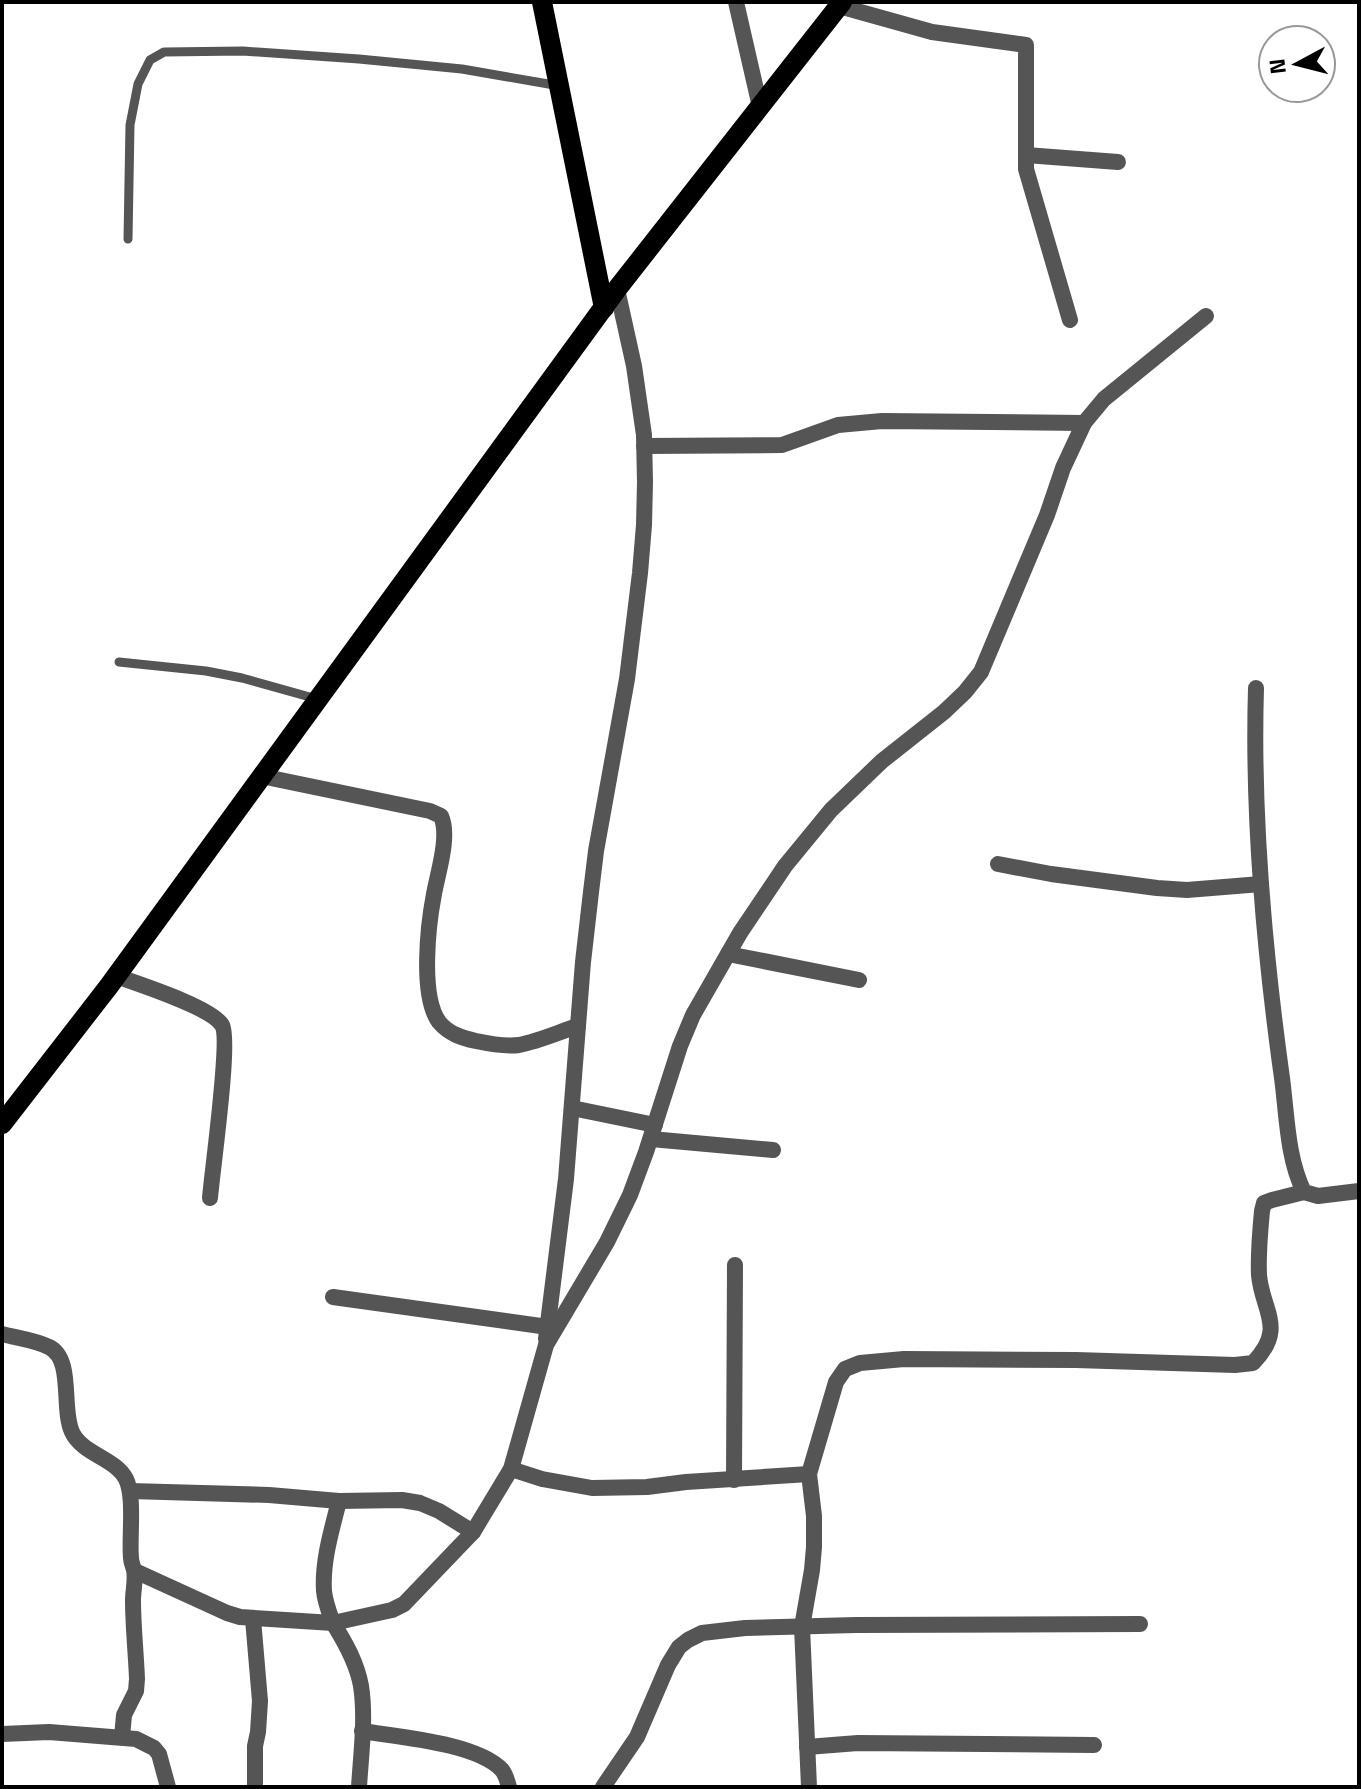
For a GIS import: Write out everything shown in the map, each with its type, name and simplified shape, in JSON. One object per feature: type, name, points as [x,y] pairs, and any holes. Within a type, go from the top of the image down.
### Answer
[{"type":"main road","points":[[542,2],[604,308]]},
{"type":"main road","points":[[2,1124],[116,976],[617,289],[841,4]]},
{"type":"street","points":[[736,2],[760,107]]},
{"type":"street","points":[[841,4],[932,32],[1026,45],[1026,169],[1070,320]]},
{"type":"street","points":[[1026,155],[1118,162]]},
{"type":"street","points":[[135,1571],[227,1613],[253,1619],[333,1623],[392,1610],[404,1604],[473,1532],[511,1469],[546,1345],[561,1224],[583,962],[596,851],[627,679],[640,573],[644,446],[634,366],[617,289]]},
{"type":"street","points":[[546,1345],[607,1242],[630,1195],[680,1046],[693,1015],[728,954],[785,866],[831,810],[871,770],[944,712],[981,672],[1084,423],[1104,399],[1206,316]]},
{"type":"street","points":[[644,446],[782,445],[838,425],[882,421],[1084,423]]},
{"type":"street","points":[[1256,688],[1254,778],[1261,884],[1275,1031],[1290,1142],[1304,1192]]},
{"type":"street","points":[[261,776],[430,811],[441,816],[445,825],[444,838],[427,950],[432,1004],[437,1020],[450,1033],[464,1039],[504,1046],[578,1026]]},
{"type":"street","points":[[998,864],[1157,888],[1187,890],[1261,884]]},
{"type":"street","points":[[728,954],[859,980]]},
{"type":"street","points":[[116,976],[191,1005],[220,1022],[224,1028],[225,1055],[210,1198]]},
{"type":"street","points":[[572,1108],[653,1132],[773,1150]]},
{"type":"street","points":[[809,1787],[802,1627],[814,1547],[809,1474],[836,1382],[845,1369],[860,1363],[904,1359],[1253,1363],[1267,1343],[1271,1327],[1259,1274],[1264,1203],[1304,1192],[1318,1196],[1359,1191]]},
{"type":"street","points":[[734,1480],[735,1265]]},
{"type":"street","points":[[333,1297],[548,1327]]},
{"type":"street","points":[[2,1334],[54,1350],[64,1368],[70,1429],[81,1443],[120,1470],[128,1483],[131,1559],[135,1571],[133,1601],[137,1679],[136,1691],[124,1715],[122,1737]]},
{"type":"street","points":[[511,1469],[542,1479],[592,1488],[647,1487],[809,1474]]},
{"type":"street","points":[[130,1491],[420,1503],[473,1532]]},
{"type":"street","points":[[339,1501],[329,1543],[324,1591],[333,1623],[346,1644],[361,1686],[359,1787]]},
{"type":"street","points":[[253,1619],[260,1701],[255,1787]]},
{"type":"street","points":[[603,1787],[637,1737],[679,1647],[702,1633],[880,1624],[1140,1624]]},
{"type":"street","points":[[362,1731],[432,1742],[487,1758],[503,1771],[509,1787]]},
{"type":"street","points":[[2,1734],[49,1732],[136,1739],[159,1754],[168,1787]]},
{"type":"street","points":[[807,1747],[858,1743],[1094,1745]]},
{"type":"lane","points":[[128,239],[130,125],[135,98],[150,60],[164,52],[243,51],[359,59],[462,69],[560,86]]},
{"type":"lane","points":[[119,662],[206,671],[317,699]]}]
